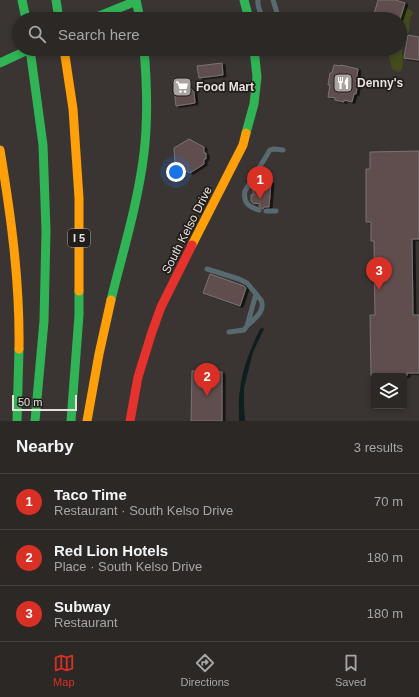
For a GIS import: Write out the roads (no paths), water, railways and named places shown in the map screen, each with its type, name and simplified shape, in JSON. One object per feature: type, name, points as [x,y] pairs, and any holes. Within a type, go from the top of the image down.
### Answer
[{"type":"main road","points":[[22,0],[25,12]]},
{"type":"main road","points":[[108,12],[136,0],[139,12]]},
{"type":"main road","points":[[244,0],[247,12]]},
{"type":"main road","points":[[57,2],[58,12]]},
{"type":"main road","points":[[0,63],[15,56]]},
{"type":"main road","points":[[31,56],[43,146],[46,231],[44,321],[35,421]]},
{"type":"main road","name":"I 5","points":[[65,56],[73,109],[79,198],[79,315],[71,421]]},
{"type":"main road","points":[[86,421],[99,353],[131,219],[141,169],[146,111],[145,56]]},
{"type":"main road","name":"South Kelso Drive","points":[[130,421],[138,377],[161,307],[244,145],[254,104],[257,77],[255,56]]},
{"type":"main road","points":[[0,150],[10,216],[18,292],[19,337],[17,421]]},
{"type":"lane","points":[[258,0],[261,12]]},
{"type":"lane","points":[[273,0],[277,12]]},
{"type":"lane","points":[[259,210],[251,208],[245,200],[245,191],[270,150],[283,150]]},
{"type":"lane","points":[[266,211],[276,212]]},
{"type":"lane","points":[[207,269],[233,277],[247,284],[263,303],[260,313],[244,330],[229,332]]},
{"type":"lane","points":[[247,326],[256,294]]},
{"type":"place","name":"Denny's","points":[[343,83]]},
{"type":"place","name":"Food Mart","points":[[182,87]]},
{"type":"place","name":"Taco Time","points":[[260,199]]},
{"type":"place","name":"Subway","points":[[379,290]]},
{"type":"place","name":"Red Lion Hotels","points":[[207,396]]}]
